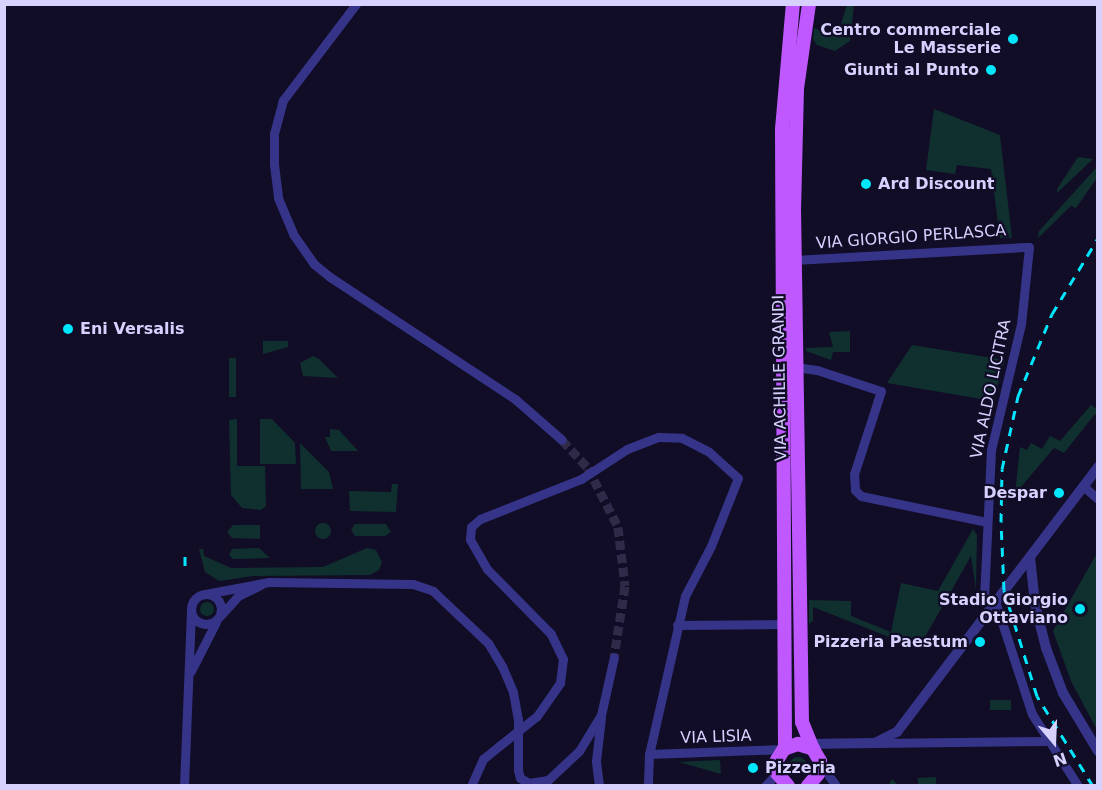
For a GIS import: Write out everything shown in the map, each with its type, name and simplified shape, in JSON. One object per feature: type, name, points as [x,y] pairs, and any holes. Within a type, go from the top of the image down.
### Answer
[{"type":"main road","name":"VIA ACHILLE GRANDI","points":[[777,773],[777,760],[785,749],[786,624],[782,129],[793,4]]},
{"type":"main road","name":"VIA ACHILLE GRANDI","points":[[788,51],[799,4]]},
{"type":"main road","name":"VIA ACHILLE GRANDI","points":[[809,4],[794,127],[794,260],[802,722],[813,753]]},
{"type":"main road","points":[[785,749],[813,753],[814,785]]},
{"type":"main road","points":[[777,773],[788,786]]},
{"type":"street","points":[[356,4],[283,100],[274,134],[274,164],[278,198],[293,234],[314,264],[330,278],[515,399],[562,440]]},
{"type":"street","name":"VIA GIORGIO PERLASCA","points":[[794,260],[1029,246]]},
{"type":"street","name":"VIA ALDO LICITRA","points":[[1029,246],[1021,324],[991,450],[984,597],[992,605],[1022,688],[1048,741],[1078,786]]},
{"type":"street","points":[[796,367],[817,370],[880,391],[854,474],[855,490],[861,496],[986,522]]},
{"type":"street","points":[[471,786],[483,759],[537,716],[560,683],[564,659],[551,634],[486,569],[471,539],[471,527],[480,519],[580,479],[627,449],[659,437],[682,438],[709,452],[738,478],[711,546],[699,562],[685,596],[650,754],[648,786]]},
{"type":"street","points":[[875,743],[903,726],[1098,467]]},
{"type":"street","points":[[1083,486],[1098,499]]},
{"type":"street","points":[[1030,557],[1035,604],[1046,648],[1063,693],[1098,751]]},
{"type":"street","points":[[187,685],[194,659],[218,618],[238,596],[269,582]]},
{"type":"street","points":[[184,786],[187,685],[193,602],[205,594],[269,582],[414,584],[433,591],[488,643],[502,666],[513,692],[518,719],[520,782],[539,784],[559,773],[579,751],[601,715]]},
{"type":"street","points":[[205,594],[218,599],[218,618]]},
{"type":"street","points":[[191,612],[201,624],[218,618]]},
{"type":"street","points":[[677,625],[786,624]]},
{"type":"street","points":[[599,786],[596,760],[601,715],[614,657]]},
{"type":"street","points":[[813,753],[849,744],[1048,741]]},
{"type":"street","points":[[813,753],[849,744]]},
{"type":"street","name":"VIA LISIA","points":[[650,754],[785,749]]},
{"type":"street","points":[[813,753],[836,786]]},
{"type":"street","points":[[765,786],[777,773]]},
{"type":"green space","points":[[847,5],[854,5],[850,41],[835,51],[817,45],[813,39],[814,28],[837,37]]},
{"type":"green space","points":[[934,109],[1000,135],[1012,238],[1000,238],[991,169],[957,165],[955,174],[926,170]]},
{"type":"green space","points":[[1078,157],[1093,159],[1057,193],[1057,189]]},
{"type":"green space","points":[[1097,167],[1097,178],[1076,208],[1071,206],[1038,238],[1039,231]]},
{"type":"green space","points":[[850,331],[850,352],[833,352],[831,360],[806,351],[806,348],[833,347],[829,332]]},
{"type":"green space","points":[[263,341],[288,341],[288,347],[263,354]]},
{"type":"green space","points":[[912,345],[1005,360],[993,401],[887,383]]},
{"type":"green space","points":[[313,356],[338,378],[303,376],[300,363]]},
{"type":"green space","points":[[229,358],[236,358],[236,397],[229,397]]},
{"type":"green space","points":[[1091,405],[1097,409],[1097,416],[1095,414],[1064,453],[1054,448],[1015,494],[1020,447],[1027,450],[1031,443],[1042,449],[1050,436],[1060,441]]},
{"type":"green space","points":[[237,419],[237,466],[265,466],[266,506],[261,510],[242,508],[231,495],[229,420]]},
{"type":"green space","points":[[260,419],[272,419],[295,443],[296,464],[260,464]]},
{"type":"green space","points":[[330,429],[339,430],[358,451],[331,451],[325,437],[330,437]]},
{"type":"green space","points":[[300,443],[329,472],[333,489],[301,489]]},
{"type":"green space","points":[[392,484],[398,484],[396,512],[350,511],[349,491],[391,492]]},
{"type":"green space","points":[[320,523],[326,523],[331,531],[329,537],[320,539],[315,534],[315,528]]},
{"type":"green space","points":[[355,524],[386,524],[391,532],[385,536],[355,536],[351,530]]},
{"type":"green space","points":[[233,525],[260,525],[260,539],[232,538],[227,532]]},
{"type":"green space","points":[[973,529],[977,535],[976,589],[971,556],[921,644],[910,640],[907,644],[813,607],[813,621],[809,624],[809,600],[851,601],[851,616],[891,632],[901,583],[938,591]]},
{"type":"green space","points":[[259,548],[270,558],[233,559],[229,555],[232,549]]},
{"type":"green space","points":[[367,548],[376,550],[382,562],[379,570],[370,575],[253,576],[219,581],[205,572],[199,549],[203,549],[204,556],[231,568],[323,567]]},
{"type":"green space","points":[[1097,553],[1097,730],[1071,681],[1053,631]]},
{"type":"green space","points":[[204,602],[210,602],[214,609],[210,616],[204,616],[200,612],[200,606]]},
{"type":"green space","points":[[990,700],[1011,700],[1011,710],[990,710]]},
{"type":"green space","points":[[798,757],[804,760],[807,766],[804,772],[798,775],[792,772],[789,766],[792,760]]},
{"type":"green space","points":[[720,760],[721,774],[679,762]]},
{"type":"green space","points":[[936,777],[936,785],[898,785],[918,784],[918,778]]},
{"type":"green space","points":[[892,779],[898,785],[888,785]]},
{"type":"tunnel","points":[[562,440],[588,468],[618,527],[625,586],[614,657]]},
{"type":"railway","points":[[1093,786],[1037,696],[1004,590],[1001,522],[1002,469],[1018,396],[1052,314],[1098,238]]},
{"type":"railway","points":[[185,551],[185,566]]},
{"type":"place","name":"Centro commerciale Le Masserie","points":[[1013,39]]},
{"type":"place","name":"Giunti al Punto","points":[[991,70]]},
{"type":"place","name":"Ard Discount","points":[[866,184]]},
{"type":"place","name":"Eni Versalis","points":[[68,329]]},
{"type":"place","name":"Despar","points":[[1059,493]]},
{"type":"place","name":"Stadio Giorgio Ottaviano","points":[[1080,609]]},
{"type":"place","name":"Pizzeria Paestum","points":[[980,642]]},
{"type":"place","name":"Pizzeria","points":[[753,768]]}]
